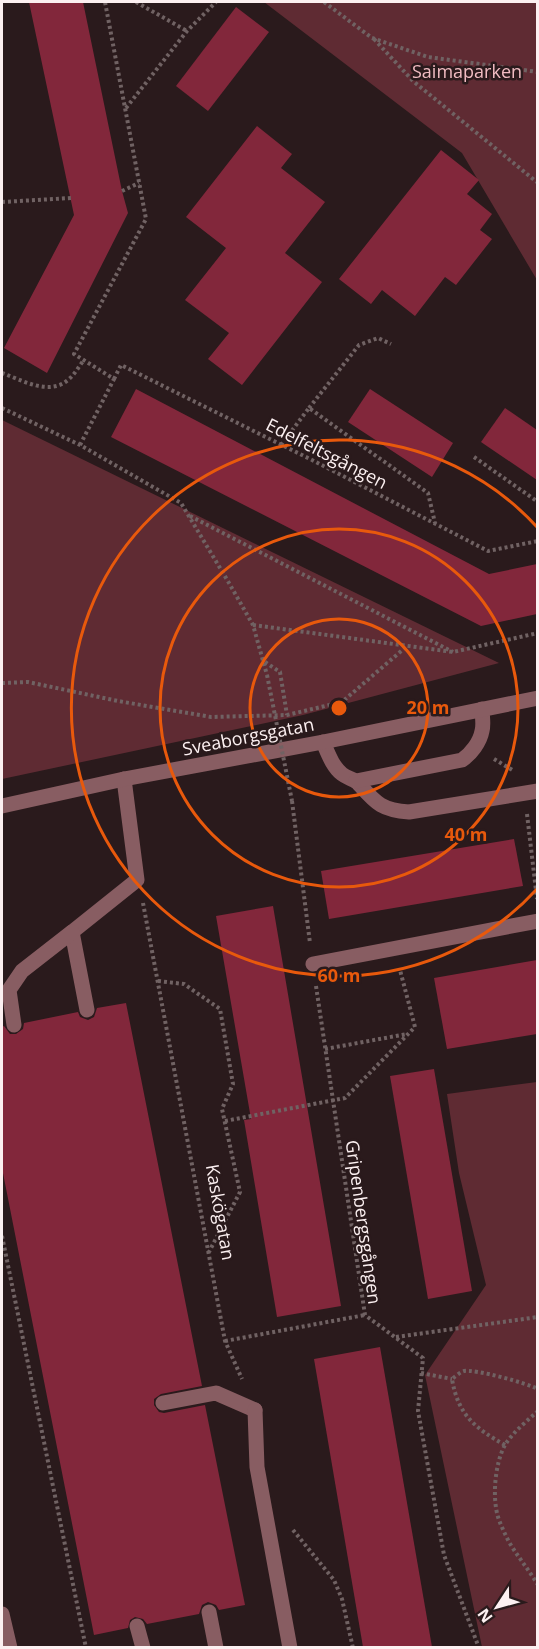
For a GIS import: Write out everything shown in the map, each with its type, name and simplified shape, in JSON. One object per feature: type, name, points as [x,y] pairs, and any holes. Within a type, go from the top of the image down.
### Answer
[{"type":"street","name":"Sveaborgsgatan","points":[[2,806],[124,779],[537,698]]},
{"type":"street","points":[[356,781],[462,760],[472,751],[482,731],[482,710]]},
{"type":"street","points":[[322,742],[336,768],[345,776],[356,781],[368,795],[385,808],[396,811],[409,812],[531,793]]},
{"type":"street","points":[[14,1025],[9,990],[22,971],[137,880],[124,779]]},
{"type":"street","points":[[313,964],[537,921]]},
{"type":"street","points":[[72,933],[87,1010]]},
{"type":"street","points":[[163,1403],[216,1393],[255,1410],[256,1467],[290,1647]]},
{"type":"street","points":[[209,1612],[216,1647]]},
{"type":"street","points":[[2,1614],[10,1647]]},
{"type":"street","points":[[137,1626],[143,1647]]},
{"type":"path","points":[[80,446],[114,379],[74,354],[146,219],[105,2]]},
{"type":"path","points":[[136,2],[187,31]]},
{"type":"path","points":[[125,109],[187,31],[216,2]]},
{"type":"path","points":[[324,2],[372,38],[413,81],[537,183]]},
{"type":"path","points":[[372,38],[428,57],[537,72]]},
{"type":"path","points":[[122,191],[139,183]]},
{"type":"path","points":[[2,202],[71,198]]},
{"type":"path","points":[[281,445],[359,345],[378,338],[391,344]]},
{"type":"path","points":[[2,373],[43,387],[53,387],[69,379],[84,360]]},
{"type":"path","name":"Edelfeltsgången","points":[[114,379],[121,365],[488,551],[537,541]]},
{"type":"path","points":[[2,408],[80,446],[181,503],[189,516],[453,652]]},
{"type":"path","points":[[309,408],[428,493],[435,523]]},
{"type":"path","points":[[474,457],[537,502]]},
{"type":"path","name":"Gripenbergsgången","points":[[189,516],[253,625],[267,675],[292,801],[325,1049],[365,1316],[423,1358],[422,1373]]},
{"type":"path","points":[[253,625],[453,652],[537,633]]},
{"type":"path","points":[[2,683],[28,682],[211,717],[287,715],[342,702],[407,646]]},
{"type":"path","points":[[263,661],[280,672],[287,715]]},
{"type":"path","points":[[489,756],[518,774]]},
{"type":"path","points":[[531,793],[537,902]]},
{"type":"path","name":"Kaskögatan","points":[[137,880],[225,1341],[255,1410]]},
{"type":"path","points":[[225,1121],[345,1098],[409,1034],[415,1027],[394,948]]},
{"type":"path","points":[[158,981],[184,984],[220,1009],[233,1084],[222,1109],[240,1192],[208,1253]]},
{"type":"path","points":[[325,1049],[409,1034]]},
{"type":"path","points":[[2,1236],[86,1647]]},
{"type":"path","points":[[225,1341],[365,1316]]},
{"type":"path","points":[[394,1337],[537,1317]]},
{"type":"path","points":[[479,1647],[444,1555],[418,1411],[422,1373],[452,1379],[464,1371],[520,1382],[537,1389]]},
{"type":"path","points":[[452,1379],[454,1392],[471,1422],[505,1445]]},
{"type":"path","points":[[537,1411],[505,1445],[495,1479],[497,1516],[510,1544],[537,1585]]},
{"type":"path","points":[[292,1529],[334,1580],[342,1599],[353,1647]]},
{"type":"green space","name":"Saimaparken","points":[[264,2],[537,2],[537,280],[462,153]]},
{"type":"green space","points":[[2,420],[499,663],[303,715],[2,779]]},
{"type":"green space","points":[[537,1082],[537,1647],[482,1647],[425,1375],[486,1285],[459,1173],[447,1094]]},
{"type":"building","points":[[29,2],[83,2],[128,213],[47,373],[4,348],[74,215]]},
{"type":"building","points":[[236,7],[269,32],[208,111],[176,86]]},
{"type":"building","points":[[257,126],[292,154],[281,168],[325,202],[285,253],[322,282],[242,385],[208,359],[229,333],[185,300],[226,248],[186,217]]},
{"type":"building","points":[[441,150],[479,180],[467,194],[492,214],[480,230],[492,239],[456,285],[445,277],[415,316],[382,290],[371,304],[339,279]]},
{"type":"building","points":[[136,389],[489,574],[537,564],[537,614],[481,626],[111,437]]},
{"type":"building","points":[[370,389],[453,443],[432,477],[348,422]]},
{"type":"building","points":[[505,408],[537,430],[537,480],[481,442]]},
{"type":"building","points":[[514,839],[523,886],[329,919],[321,871]]},
{"type":"building","points":[[273,906],[341,1306],[277,1317],[244,1120],[251,1119],[216,916]]},
{"type":"building","points":[[537,960],[537,1034],[447,1049],[434,978]]},
{"type":"building","points":[[126,1003],[202,1386],[161,1394],[154,1399],[154,1405],[159,1412],[164,1413],[205,1405],[245,1605],[219,1610],[216,1605],[208,1602],[202,1605],[199,1614],[147,1624],[143,1619],[135,1617],[130,1620],[128,1628],[94,1635],[2,1168],[2,1027],[4,1026],[10,1034],[16,1034],[23,1029],[24,1023],[78,1012],[80,1017],[88,1020],[94,1017],[97,1008]]},
{"type":"building","points":[[434,1069],[472,1291],[428,1299],[390,1076]]},
{"type":"building","points":[[380,1347],[432,1647],[363,1647],[314,1359]]}]
